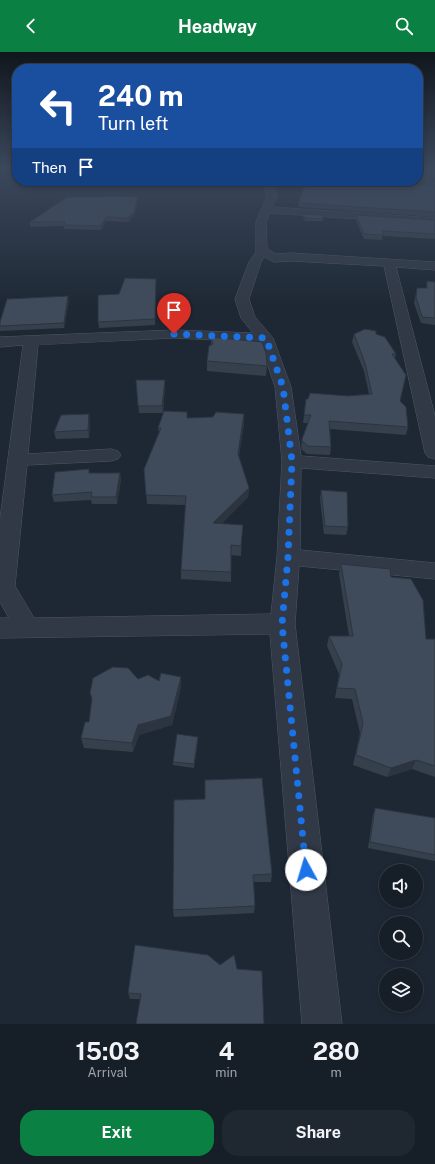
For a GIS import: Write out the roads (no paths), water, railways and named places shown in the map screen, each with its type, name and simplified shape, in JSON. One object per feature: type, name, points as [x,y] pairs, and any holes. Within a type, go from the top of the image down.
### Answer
[{"type":"street","points":[[264,214],[261,222],[261,250],[268,255],[435,266]]},
{"type":"street","points":[[333,214],[435,221]]},
{"type":"street","points":[[268,255],[255,262],[242,299],[248,318],[266,338],[283,387],[292,461],[288,557],[282,624],[322,1024]]},
{"type":"street","points":[[389,263],[435,453]]},
{"type":"street","points":[[0,342],[174,334],[266,338]]},
{"type":"street","points":[[26,626],[1,588],[31,341]]},
{"type":"street","points":[[17,460],[111,455]]},
{"type":"street","points":[[292,461],[435,472]]},
{"type":"street","points":[[288,557],[435,571]]},
{"type":"street","points":[[0,628],[26,626],[282,624]]}]
